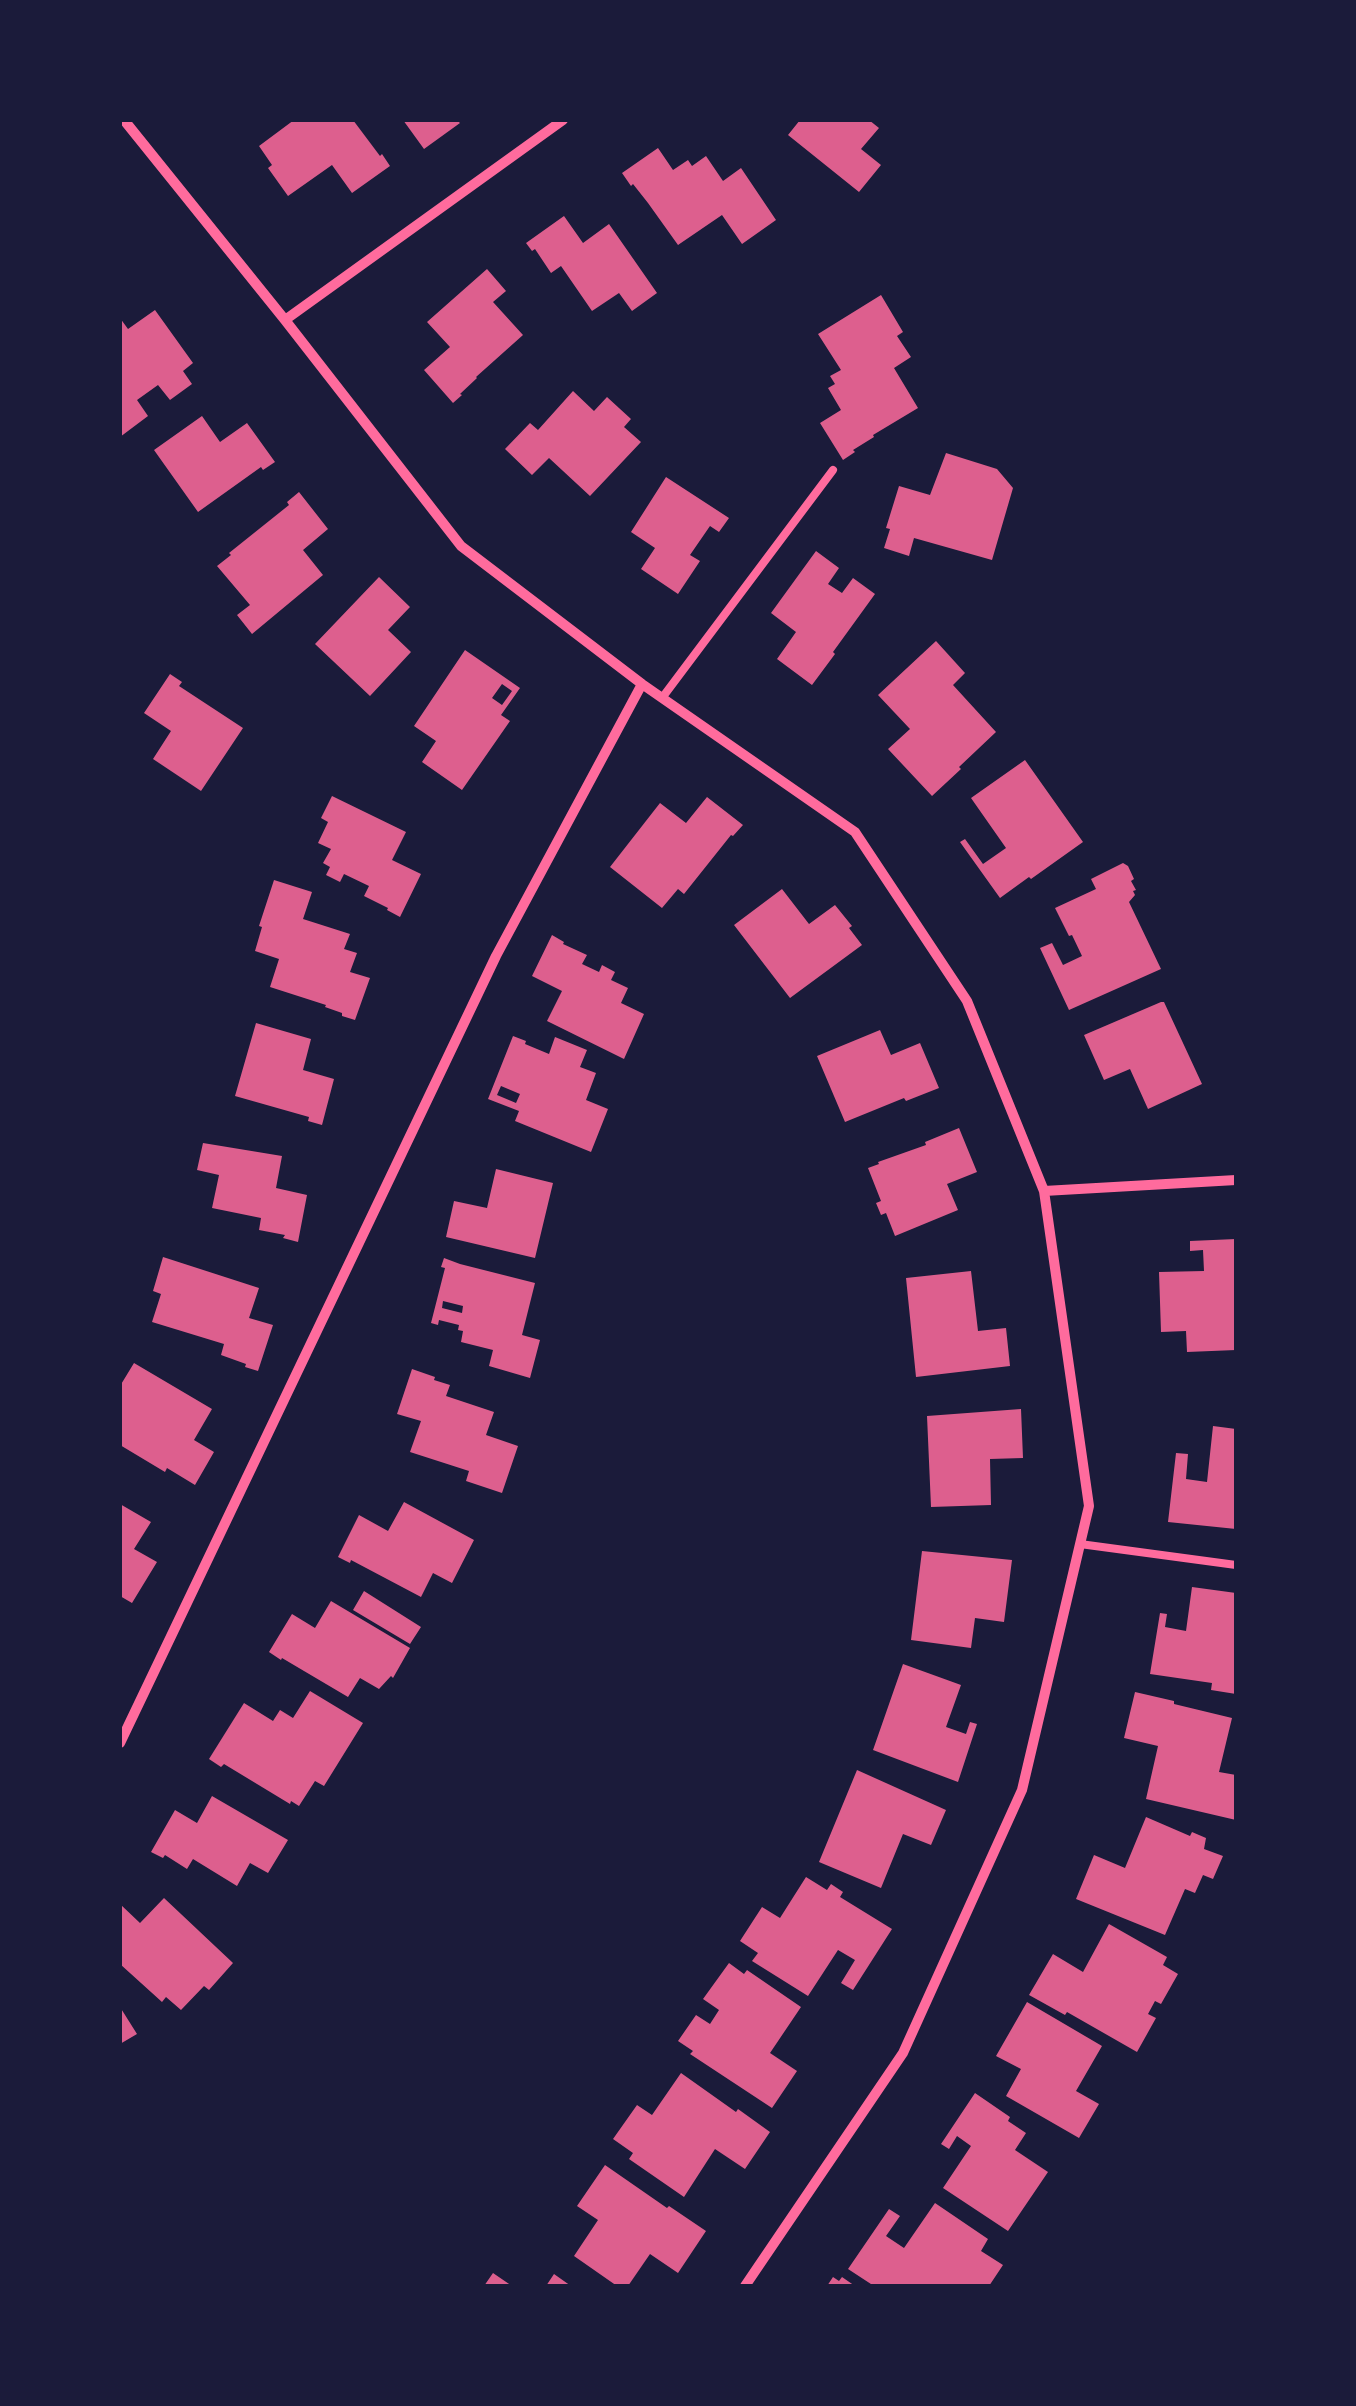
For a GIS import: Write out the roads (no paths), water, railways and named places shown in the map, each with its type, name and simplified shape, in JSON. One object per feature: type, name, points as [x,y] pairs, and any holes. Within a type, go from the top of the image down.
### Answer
[{"type":"street","points":[[124,120],[460,546],[642,684],[855,832],[967,1001],[1044,1191],[1089,1506],[1022,1790],[903,2053],[745,2286]]},
{"type":"street","points":[[285,320],[563,120]]},
{"type":"street","points":[[120,1742],[496,956],[642,684]]},
{"type":"street","points":[[1044,1191],[1236,1180]]},
{"type":"lane","points":[[662,698],[833,470]]},
{"type":"lane","points":[[1080,1544],[1236,1565]]}]
